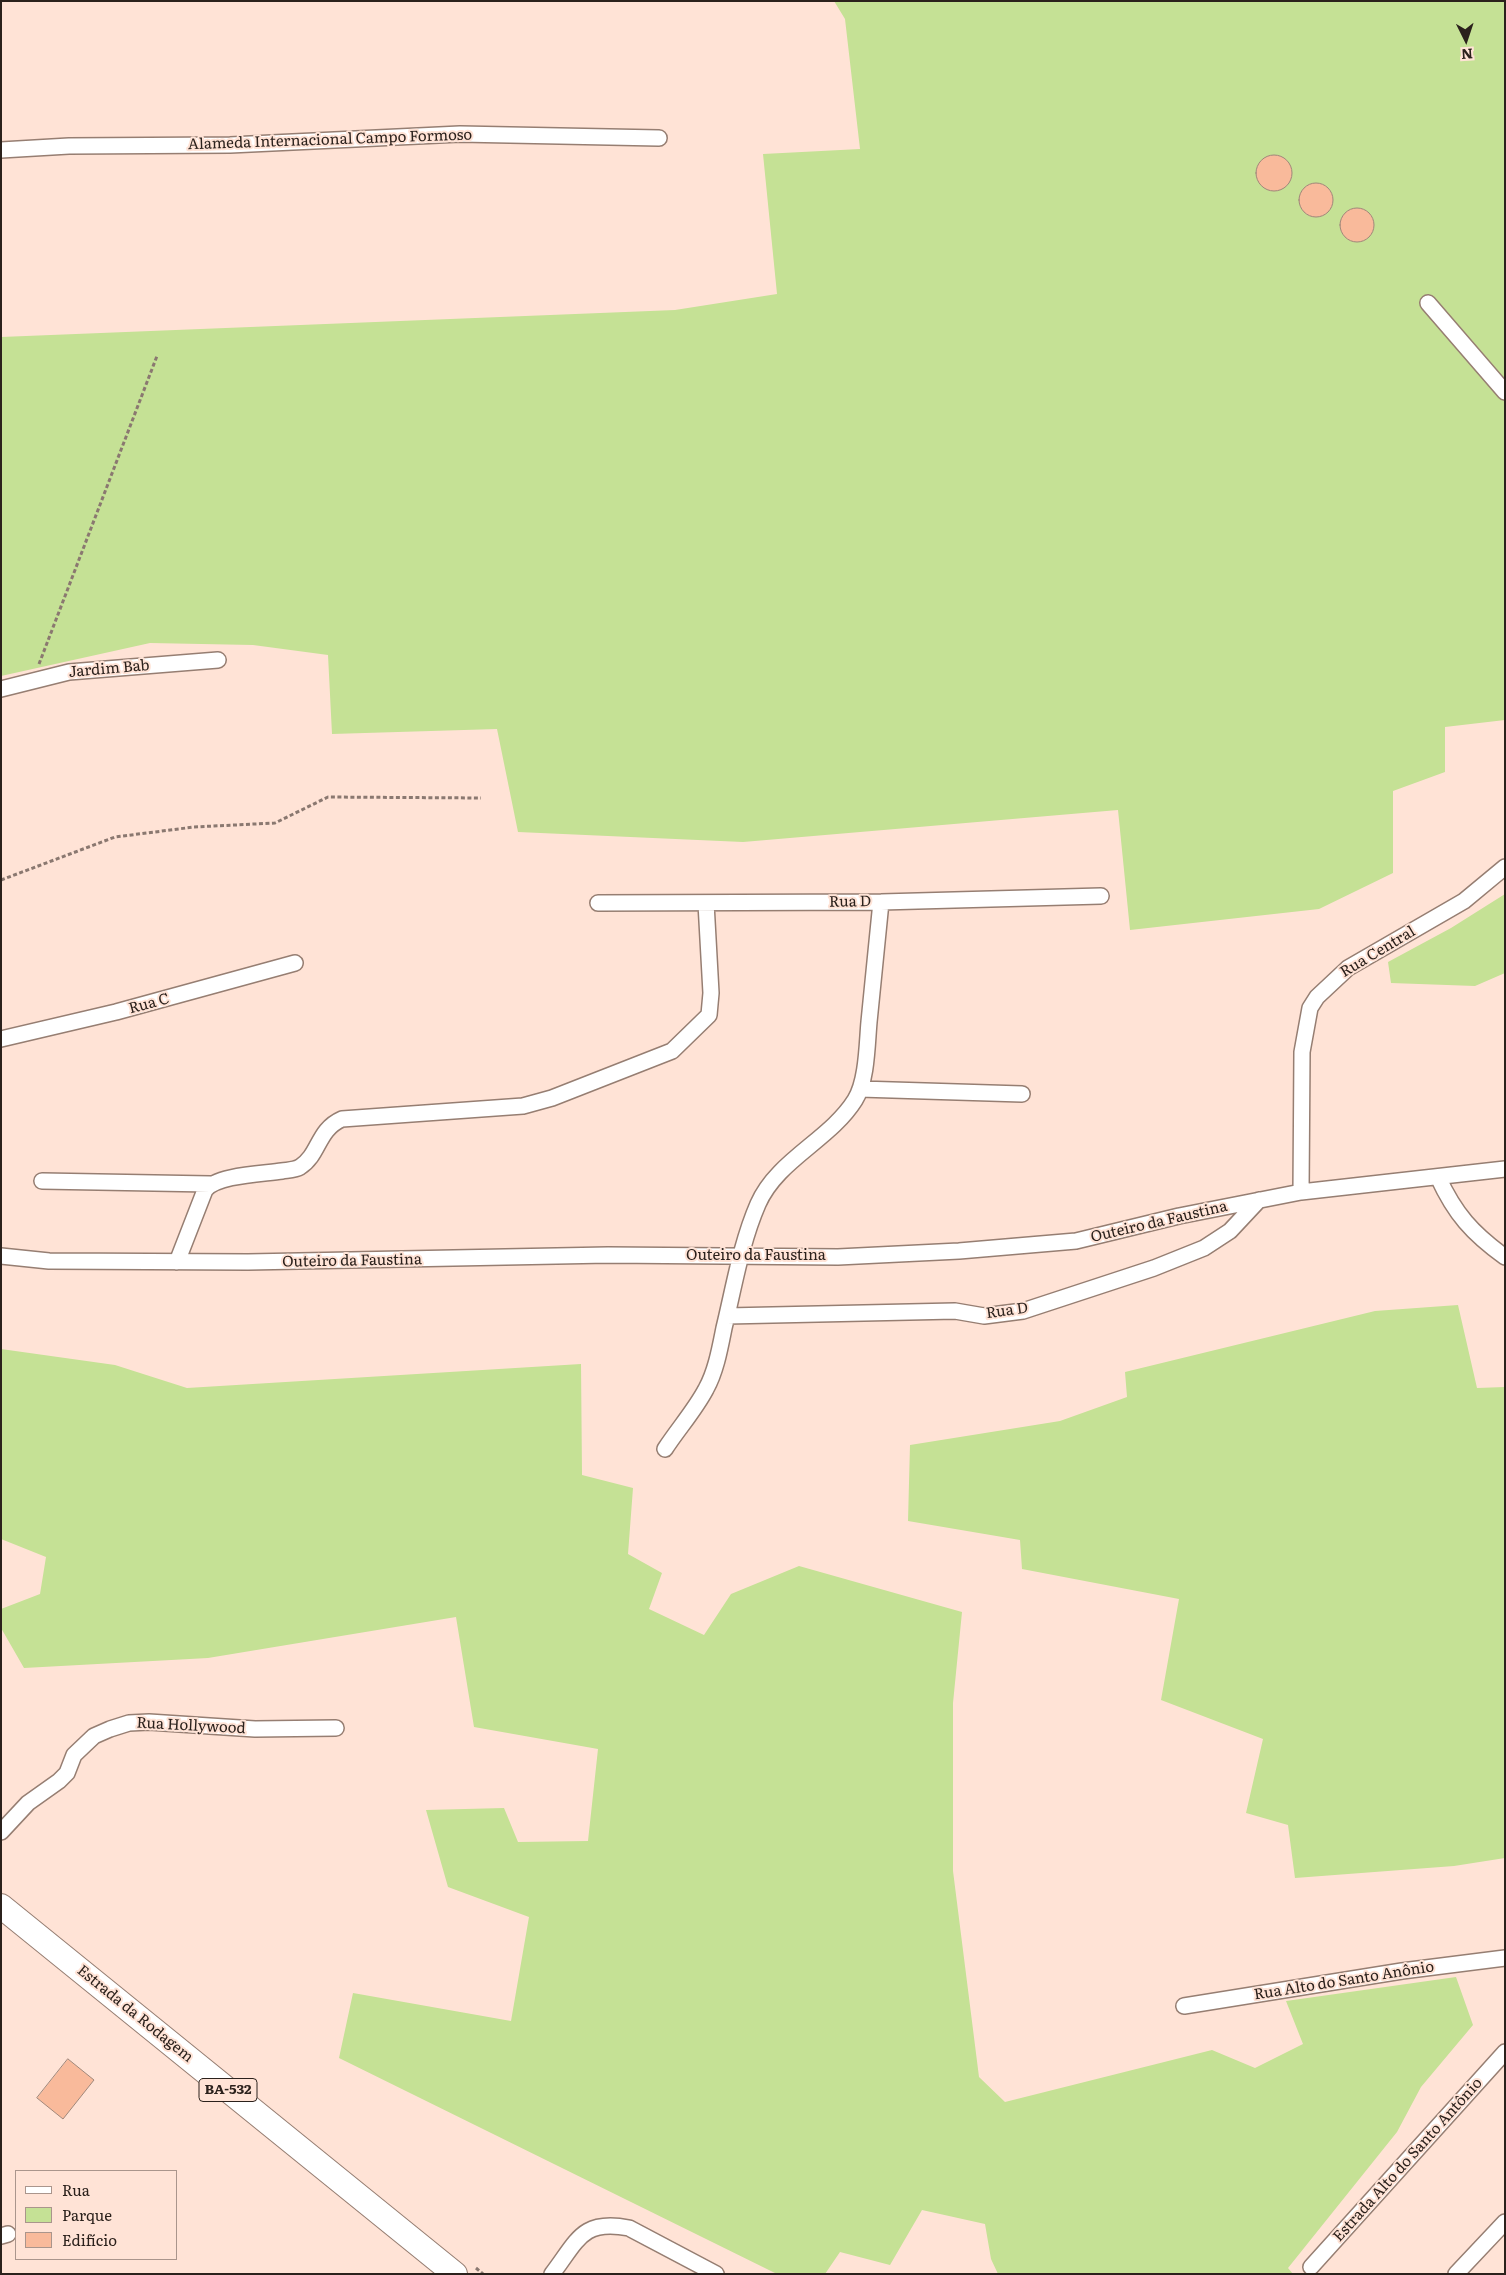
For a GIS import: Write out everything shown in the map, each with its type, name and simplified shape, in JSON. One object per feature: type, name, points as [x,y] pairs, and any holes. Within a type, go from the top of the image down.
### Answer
[{"type":"main road","name":"Estrada da Rodagem","points":[[1,1906],[455,2274]]},
{"type":"street","name":"Alameda Internacional Campo Formoso","points":[[1,150],[69,146],[230,144],[460,134],[658,138]]},
{"type":"street","points":[[1428,303],[1505,392]]},
{"type":"street","name":"Jardim Bab","points":[[1,688],[69,672],[218,660]]},
{"type":"street","name":"Rua Central","points":[[1300,1192],[1302,1052],[1310,1008],[1316,997],[1348,968],[1464,901],[1505,867]]},
{"type":"street","name":"Rua D","points":[[598,903],[881,902],[1101,896]]},
{"type":"street","points":[[665,1449],[706,1390],[717,1360],[741,1257],[758,1204],[767,1188],[783,1170],[812,1146],[842,1116],[856,1099],[860,1089],[866,1052],[881,902]]},
{"type":"street","points":[[42,1181],[210,1184],[229,1178],[300,1167],[309,1158],[324,1132],[331,1124],[342,1119],[523,1106],[552,1098],[672,1051],[709,1015],[711,993],[706,903]]},
{"type":"street","name":"Rua C","points":[[1,1039],[145,1005],[295,963]]},
{"type":"street","points":[[860,1089],[1022,1094]]},
{"type":"street","name":"Outeiro da Faustina","points":[[1,1256],[49,1261],[177,1262],[393,1260],[608,1255],[838,1257],[958,1251],[1076,1241],[1300,1192],[1505,1169]]},
{"type":"street","points":[[1438,1177],[1466,1226],[1479,1239],[1505,1257]]},
{"type":"street","points":[[177,1262],[205,1190],[210,1184]]},
{"type":"street","name":"Rua D","points":[[727,1316],[955,1311],[984,1316],[1024,1311],[1154,1268],[1204,1248],[1230,1231],[1259,1200]]},
{"type":"street","name":"Rua Hollywood","points":[[1,1832],[28,1803],[67,1773],[74,1755],[94,1736],[128,1723],[149,1722],[255,1729],[336,1728]]},
{"type":"street","name":"Rua Alto do Santo Anônio","points":[[1184,2006],[1402,1971],[1505,1958]]},
{"type":"street","name":"Estrada Alto do Santo Antônio","points":[[1311,2267],[1505,2052]]},
{"type":"street","points":[[1456,2274],[1505,2222]]},
{"type":"street","points":[[552,2274],[581,2235],[588,2229],[600,2225],[613,2225],[629,2228],[716,2274]]},
{"type":"path","points":[[32,681],[157,356]]},
{"type":"path","points":[[1,880],[115,838],[194,827],[275,823],[328,797],[481,798]]},
{"type":"green space","points":[[834,1],[1505,1],[1505,720],[1445,727],[1445,772],[1393,791],[1393,873],[1319,909],[1130,930],[1118,810],[743,842],[518,832],[497,729],[332,734],[328,655],[253,645],[150,643],[1,676],[1,337],[675,310],[777,294],[763,154],[860,149],[845,19]]},
{"type":"green space","points":[[1505,894],[1505,973],[1475,986],[1391,983],[1388,962],[1451,928]]},
{"type":"green space","points":[[1458,1305],[1477,1388],[1505,1387],[1505,1858],[1454,1866],[1295,1878],[1288,1825],[1246,1813],[1263,1739],[1161,1700],[1179,1599],[1022,1569],[1020,1540],[908,1521],[910,1445],[1060,1421],[1127,1397],[1125,1372],[1375,1311]]},
{"type":"green space","points":[[1,1349],[115,1365],[187,1388],[581,1364],[582,1475],[633,1488],[628,1554],[662,1573],[649,1609],[704,1635],[731,1594],[799,1566],[962,1612],[953,1703],[953,1871],[979,2077],[1005,2102],[1212,2050],[1255,2068],[1303,2044],[1286,2001],[1456,1977],[1473,2025],[1421,2087],[1397,2132],[1288,2268],[1293,2274],[998,2274],[991,2259],[985,2224],[922,2210],[890,2265],[840,2252],[825,2274],[777,2274],[339,2058],[353,1993],[511,2021],[529,1917],[448,1887],[426,1810],[504,1808],[518,1842],[588,1841],[598,1749],[474,1727],[456,1617],[208,1658],[24,1668],[1,1628],[1,1609],[40,1594],[46,1557],[1,1539]]},
{"type":"building","points":[[1274,155],[1281,156],[1287,160],[1291,166],[1291,180],[1287,186],[1281,190],[1274,191],[1267,190],[1261,186],[1257,180],[1256,173],[1257,166],[1261,160],[1267,156]]},
{"type":"building","points":[[1316,183],[1323,184],[1328,188],[1332,193],[1332,207],[1328,212],[1323,216],[1316,217],[1309,216],[1304,212],[1300,207],[1299,200],[1300,193],[1304,188],[1309,184]]},
{"type":"building","points":[[1357,208],[1364,209],[1369,213],[1373,218],[1373,232],[1369,237],[1364,241],[1357,242],[1350,241],[1345,237],[1341,232],[1340,225],[1341,218],[1345,213],[1350,209]]},
{"type":"building","points":[[68,2059],[94,2080],[63,2119],[37,2098]]}]
